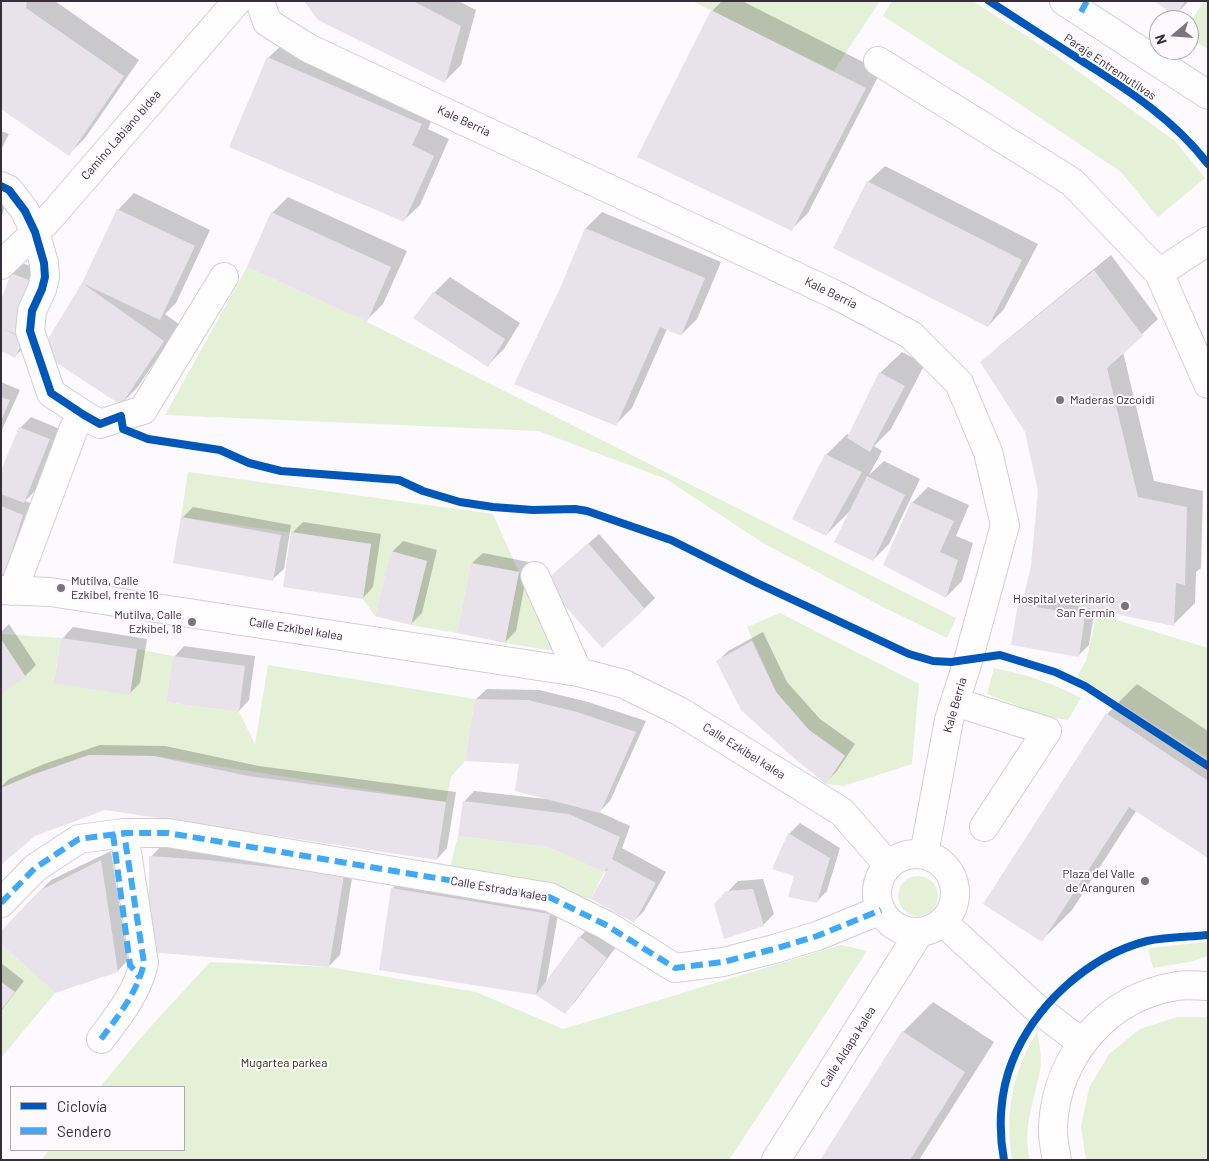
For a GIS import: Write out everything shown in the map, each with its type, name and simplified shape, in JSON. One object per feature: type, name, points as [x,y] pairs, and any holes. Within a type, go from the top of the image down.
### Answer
[{"type":"street","name":"Camino Labiano bidea","points":[[1,265],[48,220],[236,1]]},
{"type":"street","name":"Kale Berria","points":[[260,1],[267,22],[308,48],[836,295],[910,335],[959,383],[988,452],[1005,525],[968,661],[949,720],[924,854]]},
{"type":"street","points":[[1077,5],[1208,95]]},
{"type":"street","points":[[878,61],[1072,182],[1159,273],[1208,384]]},
{"type":"street","points":[[1,186],[9,190],[25,210],[35,232],[44,264],[45,277],[32,311],[30,331],[51,392],[100,424],[143,410],[224,277]]},
{"type":"street","points":[[1159,273],[1208,241]]},
{"type":"street","name":"Calle Ezkibel kalea","points":[[84,415],[74,428],[7,591],[50,592],[578,672],[624,684],[679,711],[842,812],[888,865]]},
{"type":"street","points":[[535,576],[578,672]]},
{"type":"street","points":[[955,702],[1047,732],[984,827]]},
{"type":"street","points":[[101,1040],[125,1007],[140,978],[130,965],[118,833]]},
{"type":"street","name":"Calle Estrada kalea","points":[[1,903],[35,868],[79,839],[118,833],[168,833],[549,897],[606,925],[675,968],[723,962],[774,949],[817,936],[881,910]]},
{"type":"street","points":[[911,854],[924,854],[936,859],[945,866],[952,877],[955,888],[954,901],[950,912],[931,928],[904,930],[895,926],[881,910],[877,899],[878,886],[881,875],[888,865],[899,858],[911,854]]},
{"type":"street","points":[[931,928],[1081,1042]]},
{"type":"street","name":"Calle Aldapa kalea","points":[[776,1160],[931,928]]},
{"type":"street","points":[[1057,1160],[1052,1126],[1060,1082],[1081,1042],[1108,1015],[1141,996],[1178,986],[1208,986]]},
{"type":"green space","points":[[692,1],[880,1],[834,71]]},
{"type":"green space","points":[[892,1],[973,1],[1058,57],[1175,141],[1205,178],[1158,217],[1121,172],[883,16]]},
{"type":"green space","points":[[1204,1],[1208,1],[1208,49],[1199,44],[1198,10]]},
{"type":"green space","points":[[247,267],[367,322],[956,618],[947,638],[883,607],[763,543],[666,479],[538,431],[165,415]]},
{"type":"green space","points":[[188,472],[493,514],[519,572],[471,563],[457,633],[411,625],[427,561],[391,552],[375,616],[363,599],[371,544],[181,517]]},
{"type":"green space","points":[[519,572],[554,651],[505,643]]},
{"type":"green space","points":[[780,613],[919,684],[912,764],[844,786],[826,784],[845,755],[809,730],[776,692],[747,627]]},
{"type":"green space","points":[[1097,614],[1208,648],[1208,758],[1077,676],[1086,661]]},
{"type":"green space","points":[[1,634],[61,638],[54,683],[137,649],[173,656],[166,702],[239,712],[255,744],[268,665],[475,699],[465,761],[451,777],[446,802],[154,756],[88,755],[1,788]]},
{"type":"green space","points":[[994,668],[1039,680],[1081,698],[1068,720],[1047,717],[987,694]]},
{"type":"green space","points":[[458,836],[548,847],[604,872],[591,899],[450,868]]},
{"type":"green space","points":[[918,876],[932,882],[938,896],[932,910],[918,916],[904,910],[898,896],[904,882]]},
{"type":"green space","points":[[1208,942],[1208,956],[1189,962],[1153,968],[1148,948]]},
{"type":"green space","points":[[1,944],[55,993],[1,1058],[1,1010],[15,992],[1,982]]},
{"type":"green space","name":"Mugartea parkea","points":[[841,945],[867,951],[729,1160],[41,1160],[48,1151],[185,1151],[185,1086],[101,1086],[143,1035],[210,962],[329,967],[476,992],[563,1029]]},
{"type":"green space","points":[[1177,1017],[1208,1017],[1208,1160],[1086,1160],[1081,1127],[1089,1088],[1109,1054],[1140,1029]]},
{"type":"green space","points":[[1037,1032],[1041,1066],[1028,1126],[1027,1137],[1030,1160],[1012,1160],[1009,1126],[1012,1093],[1028,1047]]},
{"type":"building","points":[[1,1],[27,1],[26,8],[124,76],[69,156],[1,109]]},
{"type":"building","points":[[304,1],[413,1],[461,26],[445,83],[318,20]]},
{"type":"building","points":[[1154,1],[1185,1],[1180,10],[1167,10]]},
{"type":"building","points":[[711,10],[866,88],[792,231],[637,157]]},
{"type":"building","points":[[267,57],[422,124],[412,145],[434,156],[404,222],[229,147]]},
{"type":"building","points":[[867,181],[1022,260],[988,327],[833,248]]},
{"type":"building","points":[[117,209],[195,246],[160,320],[82,283]]},
{"type":"building","points":[[271,212],[391,267],[367,322],[247,267]]},
{"type":"building","points":[[585,228],[705,278],[681,336],[660,327],[616,426],[514,384],[561,286]]},
{"type":"building","name":"Maderas Ozcoidi","points":[[1094,270],[1143,336],[1107,368],[1138,497],[1187,507],[1185,585],[1176,583],[1174,626],[1024,595],[1031,566],[1038,491],[1025,432],[980,362]]},
{"type":"building","points":[[11,273],[34,282],[16,334],[3,329],[24,339],[15,358],[1,351],[1,300]]},
{"type":"building","points":[[82,283],[164,341],[121,405],[40,352]]},
{"type":"building","points":[[433,292],[505,339],[488,367],[413,318]]},
{"type":"building","points":[[879,372],[905,386],[870,452],[847,438]]},
{"type":"building","points":[[1,397],[10,400],[1,421]]},
{"type":"building","points":[[19,427],[50,439],[24,503],[1,494],[1,471]]},
{"type":"building","points":[[825,454],[862,472],[826,536],[792,519]]},
{"type":"building","points":[[867,476],[905,495],[873,561],[834,542]]},
{"type":"building","points":[[911,502],[954,521],[940,552],[958,560],[946,598],[883,565]]},
{"type":"building","points":[[1,506],[23,515],[2,583],[1,583]]},
{"type":"building","points":[[181,517],[281,535],[273,581],[173,563]]},
{"type":"building","points":[[291,532],[371,544],[363,599],[283,587]]},
{"type":"building","points":[[588,543],[645,609],[602,648],[544,582]]},
{"type":"building","points":[[391,551],[427,561],[411,625],[375,616]]},
{"type":"building","points":[[471,563],[519,572],[505,643],[457,633]]},
{"type":"building","points":[[1018,604],[1085,615],[1079,657],[1011,645]]},
{"type":"building","points":[[61,638],[137,649],[130,695],[54,683]]},
{"type":"building","points":[[1,639],[26,677],[1,694]]},
{"type":"building","points":[[752,641],[776,692],[809,730],[845,756],[826,784],[741,710],[716,661]]},
{"type":"building","points":[[173,656],[245,666],[239,712],[166,702]]},
{"type":"building","points":[[475,699],[528,700],[577,712],[636,732],[600,813],[515,791],[519,764],[465,761]]},
{"type":"building","points":[[1106,713],[1208,781],[1208,858],[1129,807],[1042,942],[983,904]]},
{"type":"building","points":[[89,755],[154,756],[248,776],[446,802],[437,860],[105,810],[35,836],[1,865],[1,788]]},
{"type":"building","points":[[463,801],[569,814],[620,837],[612,859],[656,883],[634,923],[591,899],[609,866],[604,872],[548,847],[458,836]]},
{"type":"building","points":[[788,833],[830,858],[817,903],[788,897],[794,876],[772,869]]},
{"type":"building","points":[[149,856],[207,860],[344,875],[329,967],[149,952]]},
{"type":"building","points":[[101,860],[118,972],[55,993],[1,944],[1,931],[39,891]]},
{"type":"building","points":[[391,888],[550,914],[536,995],[379,970]]},
{"type":"building","points":[[753,889],[764,926],[724,939],[714,904],[726,891]]},
{"type":"building","points":[[579,936],[607,958],[565,1014],[536,995]]},
{"type":"building","points":[[1,982],[15,992],[1,1010]]},
{"type":"building","points":[[902,1031],[965,1072],[910,1160],[820,1160]]},
{"type":"marked path","points":[[1081,12],[1087,1]]},
{"type":"marked path","points":[[1,903],[35,868],[79,839],[124,833],[168,833],[549,897],[606,925],[675,968],[723,962],[774,949],[817,936],[881,910]]},
{"type":"marked path","points":[[101,1039],[132,994],[144,963],[124,833]]},
{"type":"marked path","points":[[113,834],[130,965],[140,978]]},
{"type":"cycle path","name":"Paraje Entremutilvas","points":[[989,1],[1135,96],[1181,134],[1208,164]]},
{"type":"cycle path","points":[[1,186],[9,190],[25,211],[35,232],[44,263],[45,277],[32,311],[30,331],[51,393],[100,424],[121,416],[123,429],[148,439],[220,450],[249,463],[281,471],[399,480],[423,491],[460,502],[493,507],[587,511],[671,540],[757,583],[909,654],[933,661],[951,662],[1000,655],[1055,672],[1085,686],[1208,766]]},
{"type":"cycle path","points":[[1004,1160],[1001,1110],[1008,1074],[1022,1041],[1049,1003],[1084,971],[1104,958],[1125,948],[1147,941],[1208,935]]},
{"type":"place","name":"Maderas Ozcoidi","points":[[1060,400]]},
{"type":"place","name":"Mutilva, Calle Ezkibel, frente 16","points":[[61,588]]},
{"type":"place","name":"Hospital veterinario San Fermin","points":[[1125,606]]},
{"type":"place","name":"Mutilva, Calle Ezkibel, 18","points":[[192,622]]},
{"type":"place","name":"Plaza del Valle de Aranguren","points":[[1145,881]]}]
